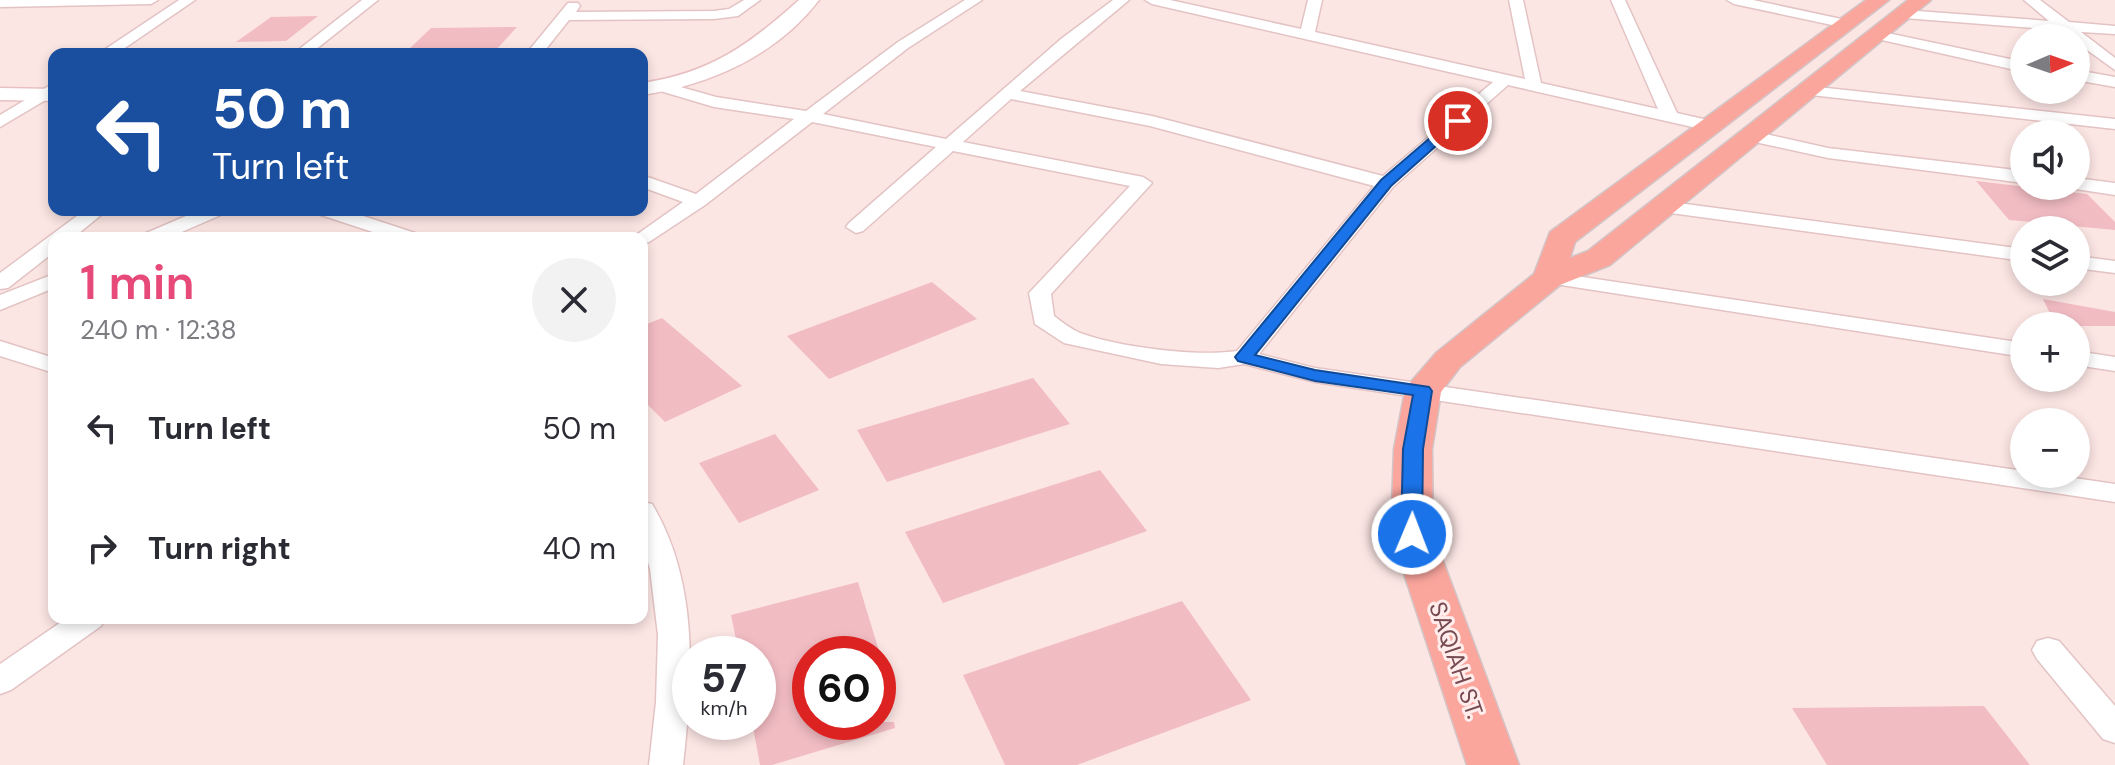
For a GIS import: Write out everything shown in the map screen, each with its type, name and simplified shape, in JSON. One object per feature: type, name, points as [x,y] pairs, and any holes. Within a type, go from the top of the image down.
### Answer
[{"type":"main road","points":[[1549,278],[1561,238],[1879,0]]},
{"type":"main road","name":"SAQIAH ST.","points":[[1493,765],[1412,534],[1413,449],[1423,391],[1448,360],[1549,278],[1599,258],[1913,7]]},
{"type":"street","points":[[0,3],[151,0]]},
{"type":"street","points":[[115,48],[188,0]]},
{"type":"street","points":[[309,48],[371,0]]},
{"type":"street","points":[[539,48],[577,0]]},
{"type":"street","points":[[565,16],[714,15],[733,13],[753,0]]},
{"type":"street","points":[[652,88],[726,68],[766,40],[810,0]]},
{"type":"street","points":[[648,234],[698,201],[903,45],[975,0]]},
{"type":"street","points":[[856,227],[1066,42],[1122,0]]},
{"type":"street","points":[[1152,0],[1187,3],[1307,35],[1710,126]]},
{"type":"street","points":[[1307,35],[1315,0]]},
{"type":"street","points":[[1516,0],[1534,86]]},
{"type":"street","points":[[1618,0],[1670,117]]},
{"type":"street","points":[[1734,0],[1846,24]]},
{"type":"street","points":[[1822,0],[1846,24]]},
{"type":"street","points":[[2031,0],[2062,24]]},
{"type":"street","points":[[1913,7],[2043,24]]},
{"type":"street","points":[[2090,28],[2115,30]]},
{"type":"street","points":[[1878,35],[2010,64]]},
{"type":"street","points":[[2090,46],[2115,65]]},
{"type":"street","points":[[2090,78],[2115,82]]},
{"type":"street","points":[[1244,357],[1386,183],[1505,80]]},
{"type":"street","points":[[652,88],[1143,183],[1040,293],[1043,319],[1072,338],[1161,357],[1218,361],[1244,357],[1315,375],[2115,493]]},
{"type":"street","points":[[1808,91],[2115,124]]},
{"type":"street","points":[[0,94],[48,93]]},
{"type":"street","points":[[1007,93],[1152,121],[1386,183]]},
{"type":"street","points":[[0,122],[48,94]]},
{"type":"street","points":[[1752,136],[1828,153],[2010,175]]},
{"type":"street","points":[[648,183],[698,201]]},
{"type":"street","points":[[2090,186],[2115,189]]},
{"type":"street","points":[[1663,207],[2010,253]]},
{"type":"street","points":[[68,232],[89,216]]},
{"type":"street","points":[[165,232],[202,216]]},
{"type":"street","points":[[343,216],[393,232]]},
{"type":"street","points":[[0,283],[48,247]]},
{"type":"street","points":[[2090,264],[2115,267]]},
{"type":"street","points":[[1549,278],[2010,348]]},
{"type":"street","points":[[0,303],[48,283]]},
{"type":"street","points":[[0,348],[48,364]]},
{"type":"street","points":[[2090,360],[2115,364]]},
{"type":"street","points":[[648,522],[656,536],[673,614],[671,729],[666,765]]},
{"type":"street","points":[[0,681],[81,624]]},
{"type":"street","points":[[2048,650],[2115,729]]},
{"type":"building","points":[[318,16],[286,41],[236,42],[271,17]]},
{"type":"building","points":[[517,27],[498,48],[410,48],[431,28]]},
{"type":"building","points":[[1976,181],[2010,185],[2010,200],[2090,200],[2090,197],[2115,222],[2115,230],[2090,228],[2090,216],[2010,216],[2009,220]]},
{"type":"building","points":[[932,282],[977,319],[829,379],[787,336]]},
{"type":"building","points":[[2043,299],[2115,312],[2115,326],[2090,326],[2090,312],[2049,312]]},
{"type":"building","points":[[662,318],[742,386],[665,422],[648,405],[648,324]]},
{"type":"building","points":[[1033,378],[1070,424],[887,482],[857,430]]},
{"type":"building","points":[[775,434],[819,490],[739,523],[699,463]]},
{"type":"building","points":[[1100,470],[1147,531],[943,603],[905,532]]},
{"type":"building","points":[[858,582],[874,636],[792,636],[792,740],[855,740],[772,765],[760,765],[755,740],[776,740],[776,636],[735,636],[731,615]]},
{"type":"building","points":[[1182,601],[1251,700],[1077,765],[1005,765],[963,675]]},
{"type":"building","points":[[1984,706],[2030,765],[1827,765],[1792,708]]},
{"type":"route","points":[[1412,534],[1413,449],[1423,391],[1315,375],[1244,357],[1386,183],[1458,121]]}]
